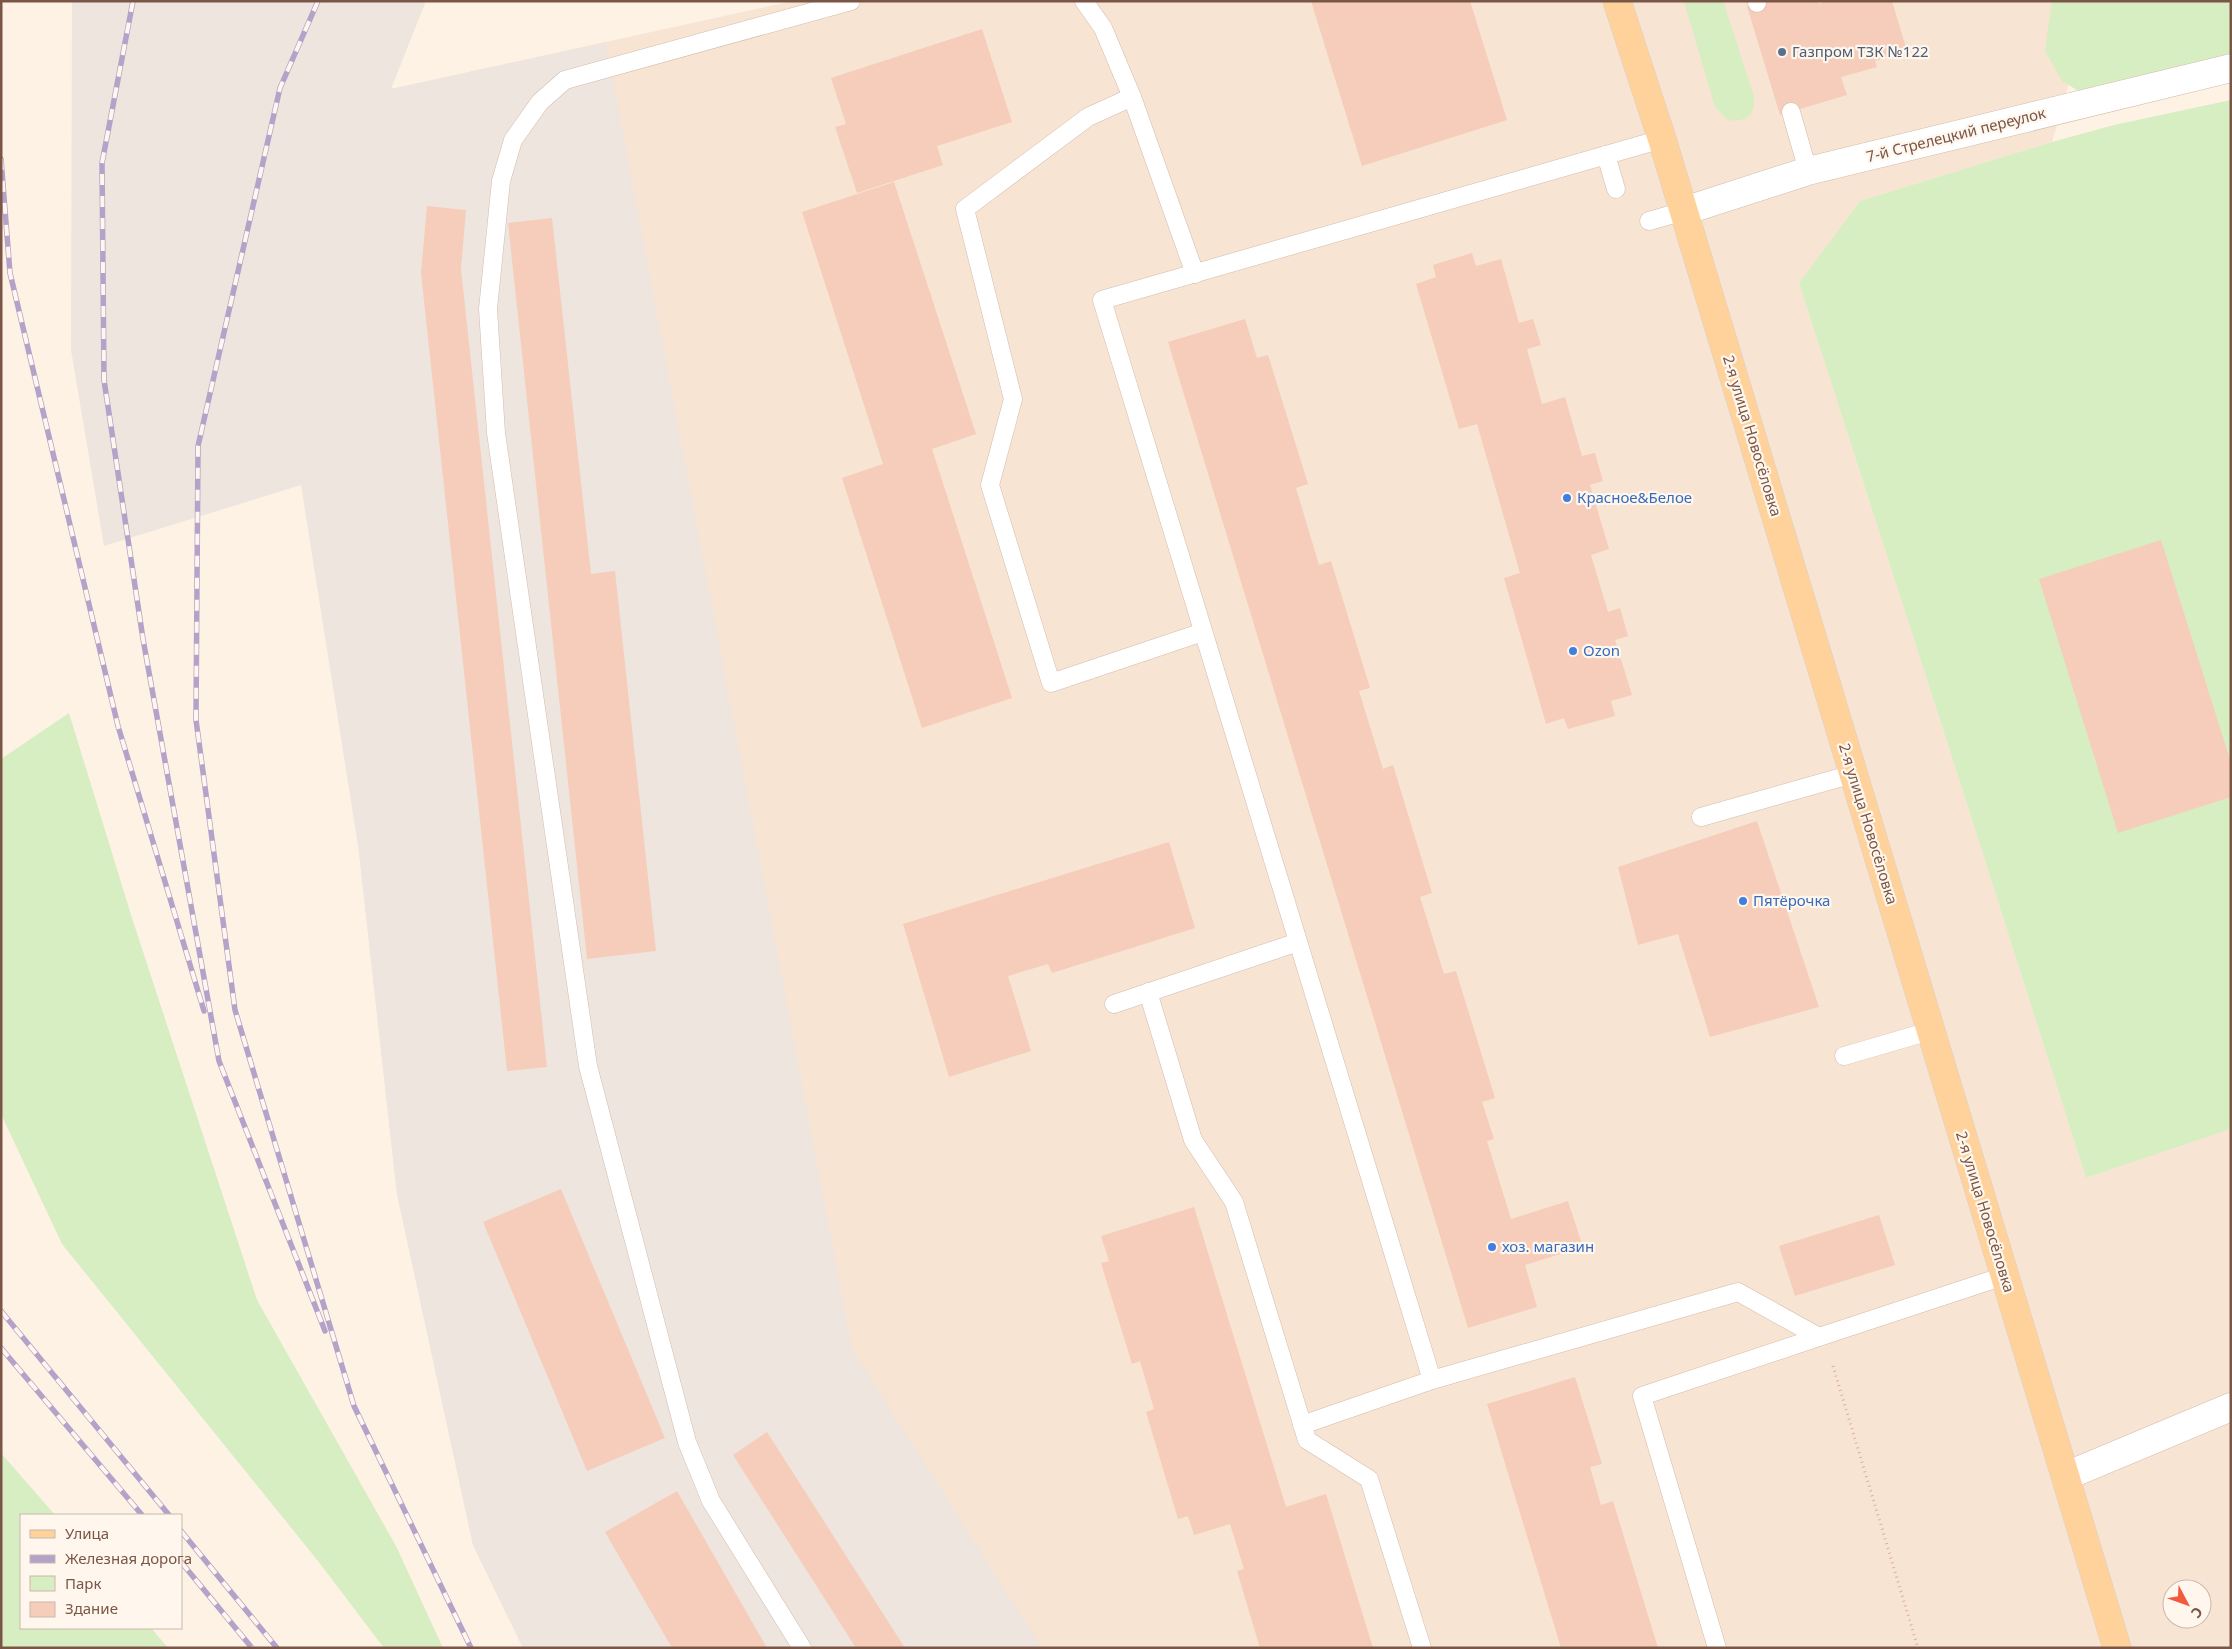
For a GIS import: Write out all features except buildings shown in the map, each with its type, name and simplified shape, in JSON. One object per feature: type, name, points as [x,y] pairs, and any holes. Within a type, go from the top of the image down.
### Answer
[{"type":"main road","name":"2-я улица Новосёловка","points":[[1617,1],[1684,211],[2117,1648]]},
{"type":"street","name":"7-й Стрелецкий переулок","points":[[1684,211],[1808,171],[2231,68]]},
{"type":"street","points":[[2066,1476],[2231,1407]]},
{"type":"lane","points":[[802,1648],[711,1501],[687,1442],[588,1066],[496,433],[488,309],[501,181],[513,140],[540,102],[565,80],[851,1]]},
{"type":"lane","points":[[1084,1],[1103,28],[1132,97],[1195,274]]},
{"type":"lane","points":[[1132,97],[1088,117],[965,209],[1013,399],[990,485],[1051,683],[1203,632]]},
{"type":"lane","points":[[1791,112],[1808,171]]},
{"type":"lane","points":[[1432,1380],[1102,300],[1662,140]]},
{"type":"lane","points":[[1606,155],[1616,189]]},
{"type":"lane","points":[[1649,221],[1684,211]]},
{"type":"lane","points":[[1700,817],[1853,774]]},
{"type":"lane","points":[[1114,1004],[1298,942]]},
{"type":"lane","points":[[1148,992],[1194,1140],[1234,1202],[1307,1440],[1369,1479],[1422,1648]]},
{"type":"lane","points":[[1844,1056],[1930,1031]]},
{"type":"lane","points":[[1717,1648],[1642,1396],[2004,1276]]},
{"type":"lane","points":[[1302,1425],[1432,1380],[1738,1292],[1819,1336]]},
{"type":"path","points":[[1819,1336],[1828,1348],[1918,1648]]},
{"type":"shaded area","points":[[72,1],[426,1],[391,89],[606,42],[852,1349],[1042,1648],[523,1648],[473,1545],[397,1194],[359,852],[301,485],[104,546],[71,350]]},
{"type":"shaded area","points":[[793,1],[2072,1],[2070,80],[2052,142],[1860,201],[1799,283],[2086,1178],[2231,1129],[2231,1648],[523,1648],[473,1545],[397,1194],[359,852],[391,89]]},
{"type":"green space","points":[[1684,1],[1723,1],[1754,97],[1753,109],[1744,119],[1728,120],[1715,107]]},
{"type":"green space","points":[[2052,1],[2231,1],[2231,58],[2092,99],[2062,81],[2045,51]]},
{"type":"green space","points":[[2231,100],[2231,1129],[2086,1178],[1799,283],[1860,201],[2114,125]]},
{"type":"green space","points":[[69,713],[132,918],[257,1300],[396,1546],[443,1648],[384,1648],[318,1561],[62,1244],[1,1114],[1,759]]},
{"type":"green space","points":[[1,1453],[54,1514],[20,1514],[20,1629],[152,1629],[168,1648],[1,1648]]},
{"type":"railway","points":[[133,1],[102,163],[104,380],[143,639],[219,1061],[325,1331]]},
{"type":"railway","points":[[318,1],[280,88],[198,446],[196,720],[235,1010],[354,1406],[471,1648]]},
{"type":"railway","points":[[1,159],[10,273],[118,726],[204,1011]]},
{"type":"railway","points":[[1,1311],[168,1514]]},
{"type":"railway","points":[[1,1348],[141,1514]]},
{"type":"railway","points":[[182,1532],[277,1648]]},
{"type":"railway","points":[[182,1563],[252,1648]]},
{"type":"place","name":"Газпром ТЗК №122","points":[[1782,52]]},
{"type":"place","name":"Красное&Белое","points":[[1567,498]]},
{"type":"place","name":"Ozon","points":[[1573,651]]},
{"type":"place","name":"Пятёрочка","points":[[1743,901]]},
{"type":"place","name":"хоз. магазин","points":[[1492,1247]]}]
